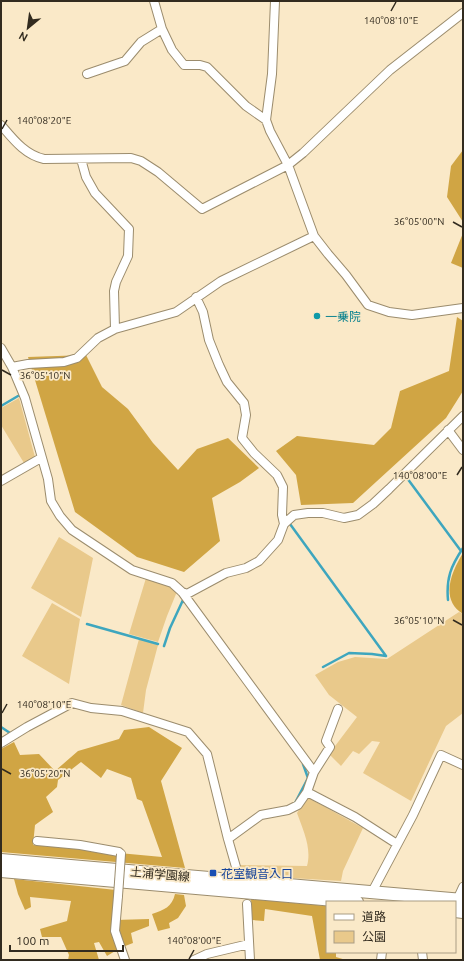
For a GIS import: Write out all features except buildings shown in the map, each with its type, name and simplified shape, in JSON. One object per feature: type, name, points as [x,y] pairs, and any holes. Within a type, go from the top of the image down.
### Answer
[{"type":"main road","name":"土浦学園線","points":[[1,860],[349,901]]},
{"type":"main road","name":"土浦学園線","points":[[1,871],[372,892],[436,901]]},
{"type":"main road","name":"土浦学園線","points":[[458,904],[463,912]]},
{"type":"street","points":[[154,1],[162,29],[172,50],[184,65],[200,65],[207,67],[246,106],[266,120]]},
{"type":"street","points":[[275,1],[272,74],[266,120],[270,131],[288,165],[314,236],[368,305],[389,312],[412,315],[463,308]]},
{"type":"street","points":[[1,126],[21,147],[35,157],[44,159],[130,158],[141,161],[158,172],[202,209],[288,165],[303,153],[390,70],[463,13]]},
{"type":"street","points":[[87,74],[125,61],[141,42],[162,29]]},
{"type":"street","points":[[80,159],[86,177],[95,193],[129,229],[128,256],[116,282],[114,291],[115,329]]},
{"type":"street","points":[[12,367],[28,364],[64,362],[77,358],[98,338],[115,329],[176,312],[221,281],[314,236]]},
{"type":"street","points":[[196,297],[202,312],[209,340],[219,365],[227,382],[244,403],[246,415],[242,438],[277,474],[283,488],[282,515],[284,524]]},
{"type":"street","points":[[1,348],[12,367],[25,398],[48,479],[51,501],[60,516],[72,530],[132,570],[172,582],[182,592],[314,772]]},
{"type":"street","points":[[182,592],[187,594],[226,574],[246,568],[258,561],[278,540],[284,524],[294,515],[323,513],[344,518],[358,515],[389,490],[463,416]]},
{"type":"street","points":[[448,430],[463,450]]},
{"type":"street","points":[[1,481],[41,458]]},
{"type":"street","points":[[1,743],[72,703],[91,708],[122,711],[188,732],[207,754],[236,867]]},
{"type":"street","points":[[228,839],[261,816],[288,810],[298,805],[306,792],[314,772],[330,747],[326,741],[338,709]]},
{"type":"street","points":[[372,892],[413,815],[441,755],[463,765]]},
{"type":"street","points":[[306,792],[355,817],[397,844]]},
{"type":"street","points":[[37,841],[80,845],[119,852],[121,854],[115,931],[125,960]]},
{"type":"street","points":[[458,904],[463,887]]},
{"type":"street","points":[[247,904],[250,960]]},
{"type":"street","points":[[194,960],[207,954],[249,944]]},
{"type":"green space","points":[[19,398],[35,457],[24,463],[1,425],[1,408]]},
{"type":"green space","points":[[59,537],[93,558],[81,617],[31,588]]},
{"type":"green space","points":[[146,578],[176,590],[176,594],[158,642],[129,634]]},
{"type":"green space","points":[[52,603],[80,619],[69,684],[22,656]]},
{"type":"green space","points":[[459,612],[463,614],[463,713],[446,726],[411,801],[363,773],[380,742],[372,741],[359,754],[353,751],[341,766],[329,754],[357,717],[329,695],[315,675],[338,662],[355,657],[387,659]]},
{"type":"green space","points":[[139,639],[158,645],[146,690],[143,713],[121,705]]},
{"type":"green space","points":[[307,797],[363,828],[343,871],[341,881],[241,875],[239,865],[307,866],[308,846],[297,813]]},
{"type":"shaded area","points":[[463,150],[463,222],[447,197],[451,166]]},
{"type":"shaded area","points":[[463,233],[463,268],[451,263]]},
{"type":"shaded area","points":[[457,317],[463,321],[463,391],[446,418],[353,503],[301,505],[296,475],[276,451],[297,436],[374,445],[391,428],[400,391],[449,371]]},
{"type":"shaded area","points":[[86,355],[102,387],[128,409],[153,443],[178,470],[197,449],[228,438],[259,468],[240,482],[212,498],[220,541],[184,572],[137,557],[75,512],[28,357]]},
{"type":"shaded area","points":[[463,553],[463,614],[451,601],[450,585],[455,568]]},
{"type":"shaded area","points":[[149,727],[182,748],[161,781],[185,868],[1,852],[1,749],[14,742],[20,755],[39,754],[55,771],[78,751],[119,739],[124,730]],"holes":[[[81,762],[101,778],[107,769],[131,778],[137,799],[142,801],[162,857],[33,845],[35,825],[53,812],[46,797],[57,787],[58,780]]]},
{"type":"shaded area","points":[[14,879],[116,890],[115,920],[149,919],[149,926],[131,933],[133,943],[120,948],[107,956],[99,942],[94,943],[99,960],[68,960],[69,955],[61,937],[42,937],[40,929],[67,921],[71,901],[30,897],[31,907],[25,910],[18,894]]},
{"type":"shaded area","points":[[175,894],[184,895],[186,906],[178,918],[169,923],[170,928],[158,931],[152,914],[170,905]]},
{"type":"shaded area","points":[[251,899],[326,906],[326,953],[336,953],[336,957],[346,960],[320,960],[312,916],[265,909],[264,921],[252,920]]},
{"type":"waterway","points":[[1,406],[18,396]]},
{"type":"waterway","points":[[407,478],[461,551]]},
{"type":"waterway","points":[[290,524],[386,656],[349,653],[323,667]]},
{"type":"waterway","points":[[448,600],[450,572],[463,548]]},
{"type":"waterway","points":[[164,646],[170,628],[183,600],[184,602]]},
{"type":"waterway","points":[[87,624],[158,644]]},
{"type":"waterway","points":[[1,727],[10,733]]},
{"type":"waterway","points":[[295,803],[308,778],[303,764]]},
{"type":"tunnel","points":[[236,867],[247,904]]},
{"type":"place","name":"一乗院","points":[[317,316]]},
{"type":"place","name":"花室観音入口","points":[[213,873]]}]
